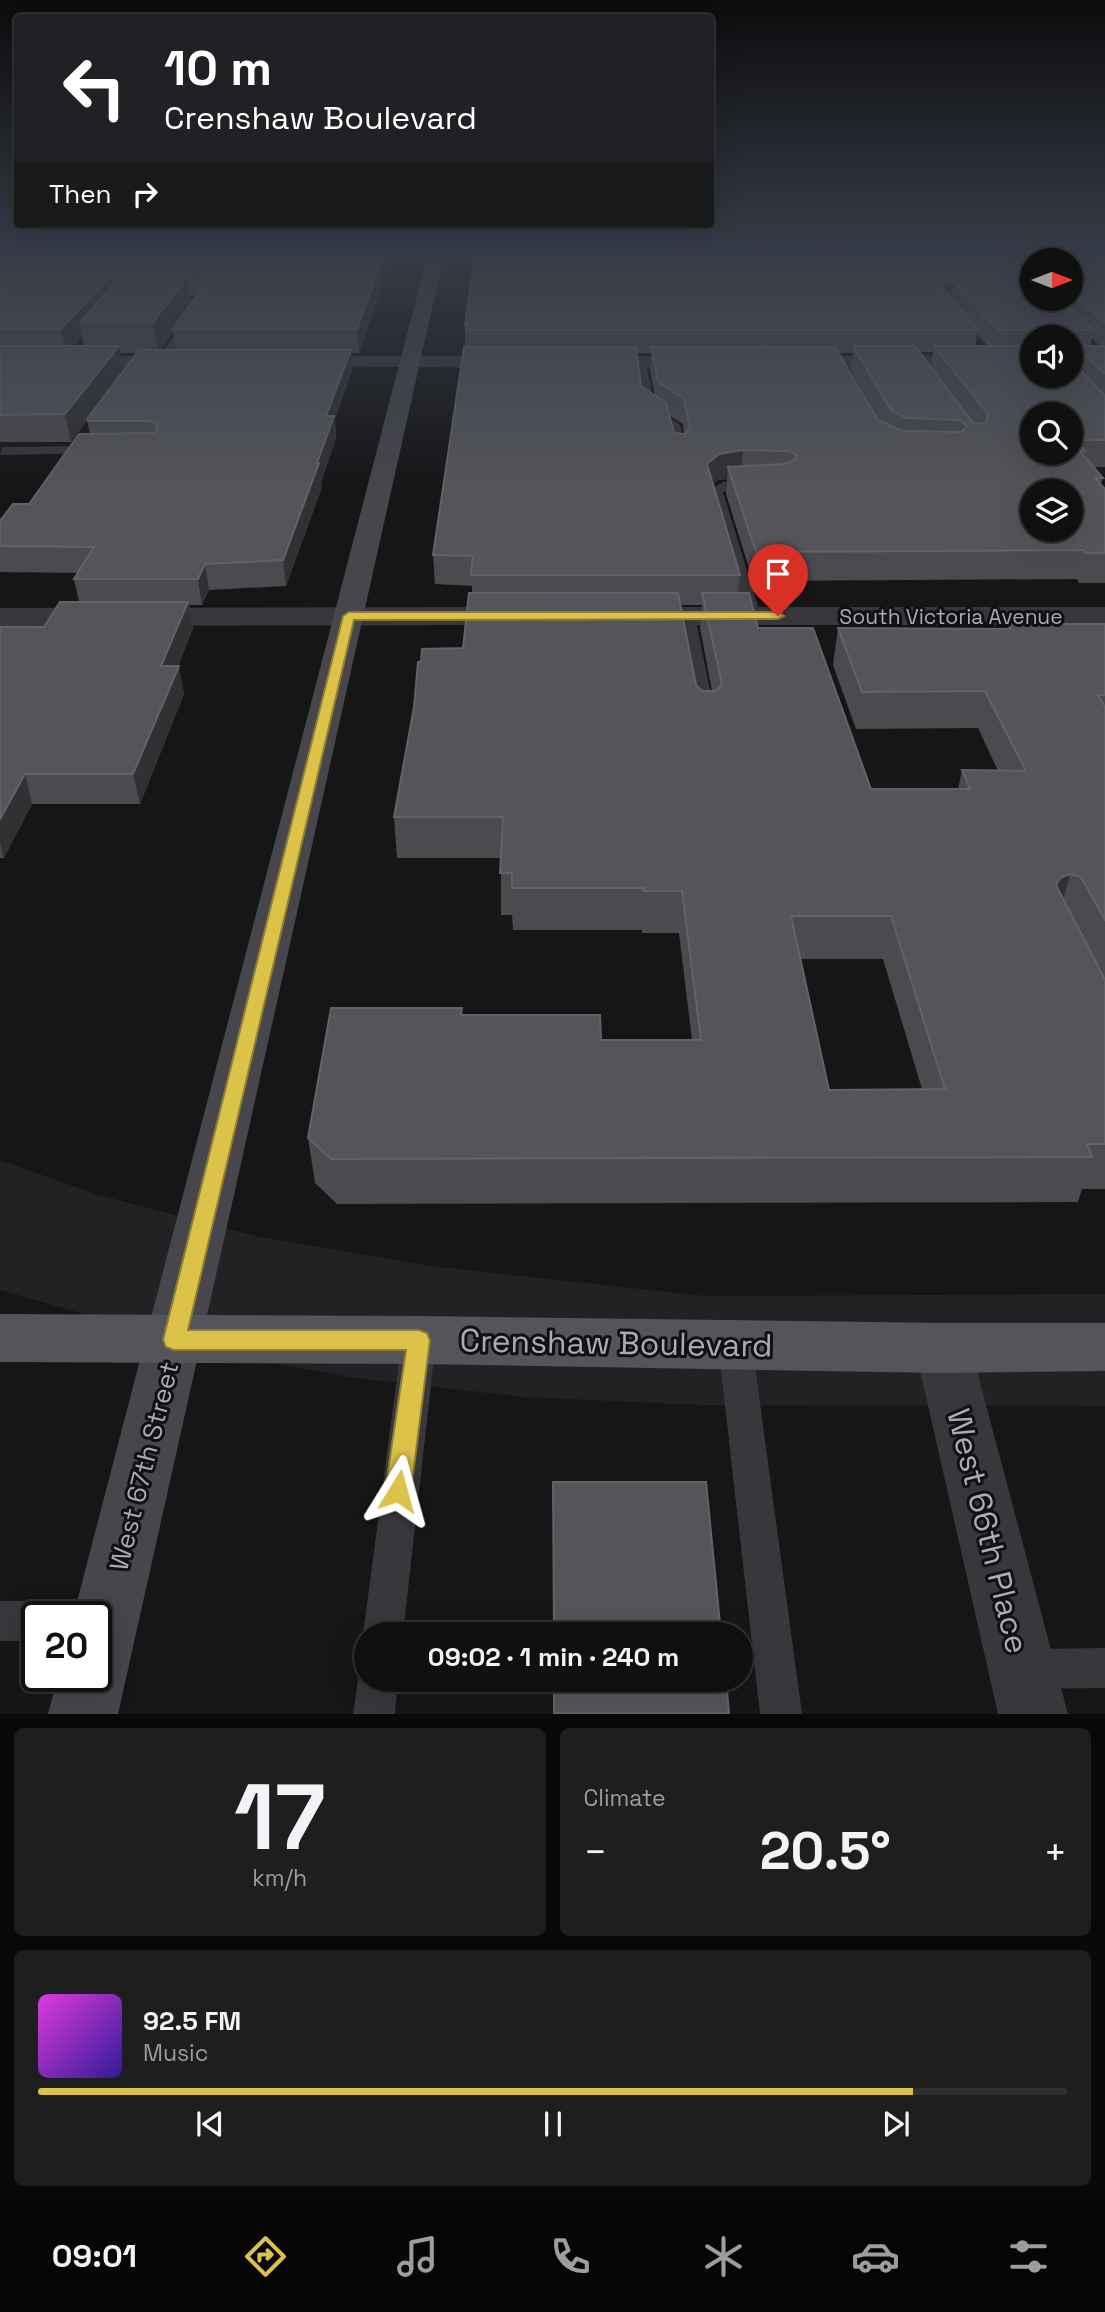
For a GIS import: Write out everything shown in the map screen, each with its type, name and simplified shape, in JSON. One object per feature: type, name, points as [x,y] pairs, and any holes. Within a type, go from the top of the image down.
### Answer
[{"type":"main road","name":"Crenshaw Boulevard","points":[[0,1338],[419,1340],[943,1348],[1105,1347]]},
{"type":"street","name":"West 67th Street","points":[[109,1601],[418,330]]},
{"type":"street","points":[[0,362],[73,357],[135,367],[161,362],[202,362]]},
{"type":"street","points":[[771,362],[837,362],[919,367],[987,357],[1020,360]]},
{"type":"street","points":[[285,362],[531,362]]},
{"type":"street","points":[[572,362],[719,362]]},
{"type":"street","points":[[0,617],[552,616]]},
{"type":"street","name":"South Victoria Avenue","points":[[606,616],[752,616],[809,629],[1105,616]]},
{"type":"street","name":"West 66th Place","points":[[943,1348],[1028,1691]]},
{"type":"street","name":"West 67th Street","points":[[83,1713],[88,1692]]},
{"type":"lane","points":[[161,362],[183,330]]},
{"type":"lane","points":[[640,362],[649,410],[673,425],[680,454]]},
{"type":"lane","points":[[837,362],[848,381]]},
{"type":"lane","points":[[2,451],[79,445],[114,450]]},
{"type":"lane","points":[[752,616],[715,490],[740,484],[775,484]]},
{"type":"lane","points":[[686,616],[706,722]]},
{"type":"lane","points":[[384,1622],[419,1340]]},
{"type":"lane","points":[[735,1344],[781,1713]]},
{"type":"lane","points":[[0,1621],[21,1621]]},
{"type":"lane","points":[[1028,1691],[1105,1668]]},
{"type":"lane","points":[[374,1713],[377,1692]]},
{"type":"shaded area","points":[[0,1160],[95,1194],[255,1236],[431,1266],[705,1296],[1105,1294],[1105,1406],[700,1405],[523,1397],[348,1377],[225,1354],[0,1290]]},
{"type":"building","points":[[0,346],[119,346],[65,414],[0,415]]},
{"type":"building","points":[[853,346],[915,346],[973,423],[986,424],[988,414],[934,346],[1020,346],[1020,388],[1083,388],[1083,373],[1105,396],[1105,440],[1083,440],[1083,402],[1020,402],[1020,465],[1083,465],[1083,455],[1103,478],[1095,478],[1105,489],[1105,553],[1086,553],[1083,550],[756,552],[728,467],[783,464],[798,456],[789,451],[743,450],[719,454],[707,464],[740,575],[471,575],[473,556],[433,555],[464,347],[636,347],[641,386],[666,403],[674,433],[685,434],[690,428],[684,399],[658,382],[651,347],[835,347],[878,420],[902,431],[962,432],[967,426],[959,420],[906,418],[891,410]]},
{"type":"building","points":[[1083,346],[1105,346],[1105,374],[1083,353]]},
{"type":"building","points":[[139,350],[351,350],[326,416],[334,416],[319,463],[283,560],[205,564],[198,579],[74,579],[94,547],[0,546],[0,521],[13,504],[29,504],[79,434],[154,433],[157,430],[156,423],[150,421],[87,419]]},
{"type":"building","points":[[469,593],[678,593],[696,685],[702,691],[716,691],[722,684],[702,593],[749,593],[758,628],[813,628],[871,789],[970,789],[962,770],[1026,771],[985,691],[862,692],[838,628],[1011,629],[1008,624],[1105,624],[1105,695],[1098,695],[1105,707],[1105,920],[1081,877],[1070,874],[1060,878],[1056,885],[1105,980],[1105,1144],[1087,1144],[1092,1157],[331,1159],[308,1138],[331,1008],[462,1008],[461,1015],[600,1015],[601,1040],[701,1040],[682,891],[644,891],[644,888],[512,888],[512,873],[500,873],[503,817],[394,817],[422,649],[463,648]],"holes":[[[791,916],[891,916],[945,1089],[829,1090]]]},
{"type":"building","points":[[60,602],[188,602],[161,666],[179,666],[133,774],[25,774],[0,819],[0,627],[44,627]]},
{"type":"building","points":[[553,1482],[706,1482],[720,1622],[554,1622]]},
{"type":"building","points":[[554,1692],[727,1692],[729,1713],[554,1713]]},
{"type":"route","points":[[398,1491],[419,1340],[174,1340],[349,616],[778,616]]}]
